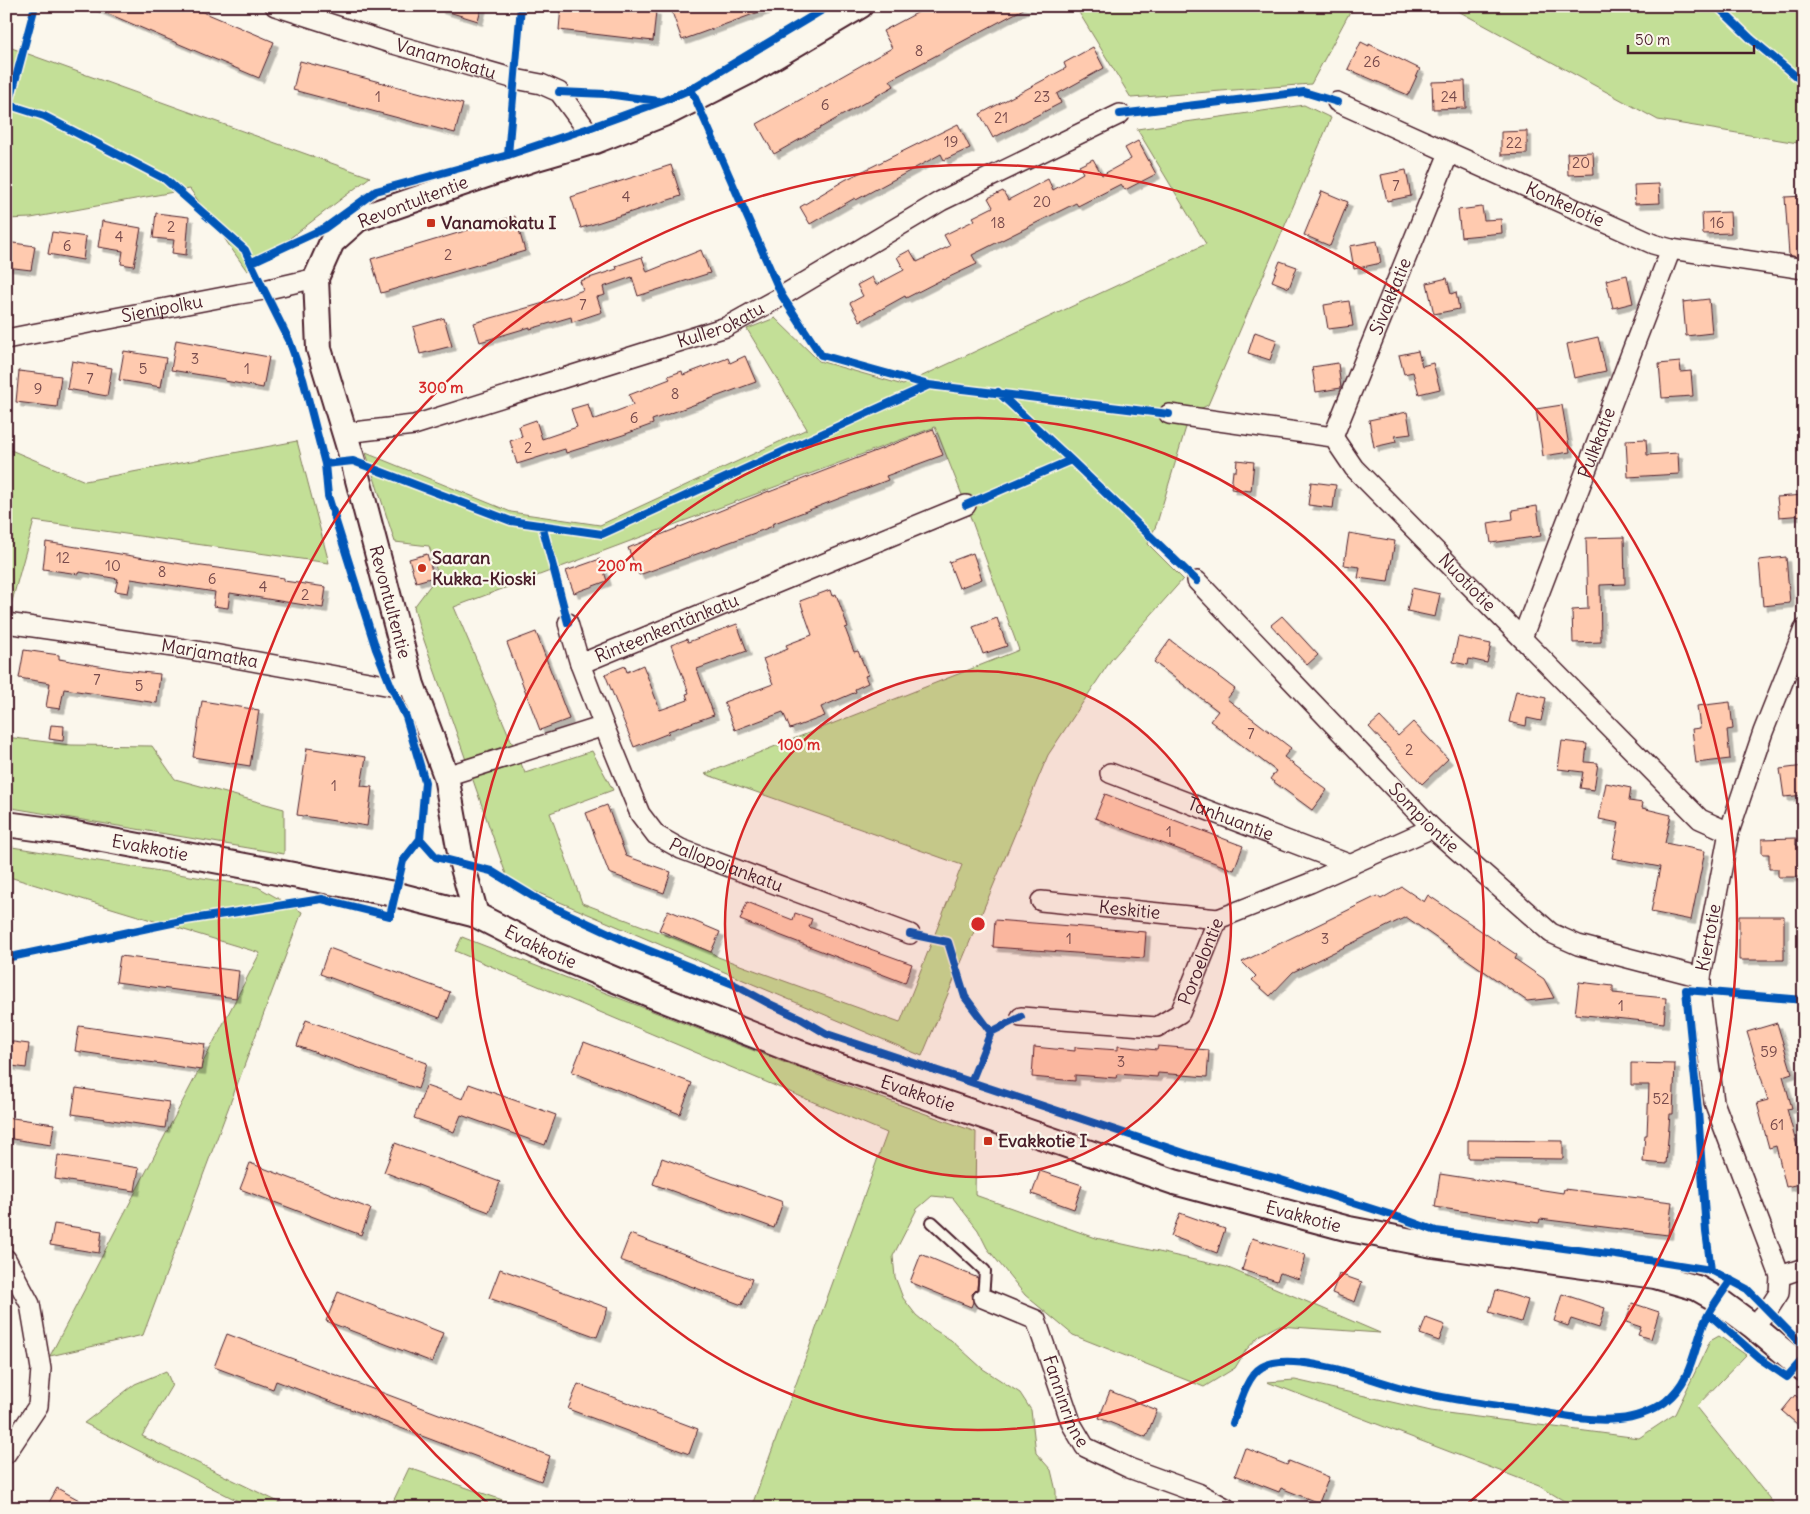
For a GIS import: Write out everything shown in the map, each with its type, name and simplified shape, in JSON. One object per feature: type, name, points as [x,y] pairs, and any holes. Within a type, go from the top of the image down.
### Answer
[{"type":"street","name":"Vanamokatu","points":[[276,6],[390,43],[515,79],[541,84],[559,92],[594,141]]},
{"type":"street","name":"Revontultentie","points":[[476,915],[462,864],[446,776],[412,685],[345,432],[319,348],[316,278],[332,242],[358,218],[532,159],[594,141],[671,110],[742,75],[860,6]]},
{"type":"street","name":"Konkelotie","points":[[1336,102],[1652,244],[1671,249],[1804,269]]},
{"type":"street","name":"Kullerokatu","points":[[345,432],[414,425],[726,327],[782,296],[941,201],[1120,114]]},
{"type":"street","name":"Sivakkatie","points":[[1333,437],[1449,153]]},
{"type":"street","name":"Pulkkatie","points":[[1522,638],[1671,249]]},
{"type":"street","name":"Sienipolku","points":[[6,339],[187,303],[264,290],[316,278]]},
{"type":"street","points":[[1169,414],[1333,437]]},
{"type":"street","name":"Nuotiotie","points":[[1333,437],[1354,468],[1700,820],[1729,832]]},
{"type":"street","name":"Rinteenkentänkatu","points":[[604,726],[580,664],[966,505]]},
{"type":"street","name":"Sompiontie","points":[[1197,581],[1432,828],[1551,932],[1578,945],[1701,977]]},
{"type":"street","name":"Marjamatka","points":[[6,623],[180,648],[391,686],[412,685]]},
{"type":"street","points":[[568,623],[580,664]]},
{"type":"street","name":"Kiertotie","points":[[1780,1276],[1714,1102],[1701,1000],[1701,977],[1729,832],[1763,732],[1804,629]]},
{"type":"street","points":[[446,776],[604,726]]},
{"type":"street","name":"Pallopojankatu","points":[[604,726],[640,814],[656,835],[681,849],[910,934]]},
{"type":"street","name":"Tanhuantie","points":[[1110,773],[1351,865]]},
{"type":"street","name":"Evakkotie","points":[[6,824],[65,832],[385,893],[476,915],[546,951],[797,1052],[1174,1182],[1349,1229],[1432,1245],[1655,1276],[1697,1288],[1718,1300],[1753,1326],[1804,1369]]},
{"type":"street","name":"Poroelontie","points":[[1021,1017],[1158,1027],[1180,1014],[1218,919],[1310,884],[1432,828]]},
{"type":"street","name":"Keskitie","points":[[1040,901],[1218,919]]},
{"type":"street","points":[[6,1259],[30,1304],[41,1369],[38,1406],[6,1454]]},
{"type":"street","points":[[1753,1326],[1768,1310],[1779,1293],[1780,1276],[1804,1268]]},
{"type":"street","name":"Fanninrinne","points":[[983,1298],[1036,1320],[1072,1425],[1085,1447],[1129,1468],[1198,1493],[1226,1508]]},
{"type":"lane","points":[[932,1222],[985,1271],[983,1298]]},
{"type":"green space","points":[[1075,6],[1353,6],[1311,84],[1131,98]]},
{"type":"green space","points":[[1449,6],[1804,6],[1804,144],[1658,120]]},
{"type":"green space","points":[[6,46],[370,177],[247,271],[190,189],[31,218],[6,219]]},
{"type":"green space","points":[[1304,105],[1331,118],[1208,405],[1190,414],[1157,523],[1148,544],[1183,579],[1111,660],[1048,755],[922,1056],[508,880],[414,607],[438,575],[429,546],[395,542],[366,453],[511,512],[600,525],[807,429],[747,329],[775,318],[819,361],[903,385],[1206,244],[1137,129]],"holes":[[[935,427],[966,505],[1019,650],[705,774],[962,865],[900,1023],[718,957],[711,952],[582,903],[550,813],[613,790],[592,751],[525,773],[454,607]]]},
{"type":"green space","points":[[297,441],[329,563],[34,521],[11,605],[6,604],[6,448],[85,481]]},
{"type":"green space","points":[[6,737],[71,745],[152,746],[175,779],[284,809],[284,854],[6,807]]},
{"type":"green space","points":[[6,846],[258,887],[302,912],[143,1335],[50,1356],[260,953],[6,876]]},
{"type":"green space","points":[[462,937],[801,1069],[976,1132],[975,1195],[1096,1238],[1226,1267],[1380,1333],[1278,1326],[1260,1335],[1246,1350],[1235,1368],[1204,1387],[1073,1335],[1025,1295],[987,1248],[978,1230],[953,1198],[932,1196],[917,1209],[893,1256],[895,1277],[903,1298],[916,1315],[933,1329],[951,1340],[983,1369],[1020,1393],[1031,1410],[1036,1453],[1051,1470],[1056,1491],[1056,1508],[751,1508],[887,1133],[455,951]]},
{"type":"green space","points":[[1719,1336],[1746,1355],[1696,1407],[1777,1508],[1576,1508],[1539,1486],[1267,1382],[1295,1380],[1431,1411],[1639,1438],[1675,1414],[1710,1341]]},
{"type":"green space","points":[[166,1371],[172,1385],[142,1436],[291,1508],[252,1508],[84,1423],[135,1384]]},
{"type":"green space","points":[[409,1468],[526,1508],[390,1508]]},
{"type":"building","points":[[90,6],[189,6],[274,42],[259,78]]},
{"type":"building","points":[[439,6],[482,6],[478,21],[439,9]]},
{"type":"building","points":[[561,6],[618,6],[656,11],[653,41],[559,30]]},
{"type":"building","points":[[688,6],[770,6],[770,8],[682,40],[672,12]]},
{"type":"building","points":[[930,6],[1029,6],[890,80],[894,86],[774,154],[757,124],[892,48],[883,31]]},
{"type":"building","points":[[1361,42],[1369,46],[1369,44],[1420,69],[1408,95],[1348,69]]},
{"type":"building","points":[[1093,47],[1104,68],[1057,94],[1061,103],[993,138],[980,114],[1066,68],[1064,63]]},
{"type":"building","points":[[300,61],[463,104],[455,133],[293,90]]},
{"type":"building","points":[[1465,81],[1466,108],[1433,109],[1432,82]]},
{"type":"building","points":[[958,124],[970,148],[944,160],[941,154],[856,200],[855,198],[810,224],[800,207],[845,180]]},
{"type":"building","points":[[1527,131],[1527,154],[1501,155],[1501,132]]},
{"type":"building","points":[[1138,141],[1156,174],[1125,190],[1121,184],[1078,206],[1076,203],[972,255],[977,264],[906,298],[905,296],[860,321],[850,303],[863,296],[857,285],[872,277],[876,285],[904,270],[897,257],[910,250],[917,262],[950,246],[944,235],[975,220],[973,217],[993,207],[988,198],[1003,191],[1008,200],[1048,179],[1053,190],[1083,173],[1079,166],[1093,159],[1102,175],[1131,159],[1125,148]]},
{"type":"building","points":[[1593,152],[1594,174],[1568,175],[1567,153]]},
{"type":"building","points":[[671,165],[681,196],[581,228],[571,197]]},
{"type":"building","points":[[1406,170],[1411,196],[1387,201],[1381,175]]},
{"type":"building","points":[[1659,184],[1660,203],[1635,204],[1634,185]]},
{"type":"building","points":[[1322,191],[1348,202],[1330,246],[1304,235]]},
{"type":"building","points":[[1804,196],[1804,229],[1802,229],[1797,257],[1789,255],[1785,197]]},
{"type":"building","points":[[1482,207],[1484,220],[1501,219],[1502,233],[1461,237],[1458,210]]},
{"type":"building","points":[[1730,212],[1731,233],[1703,234],[1702,213]]},
{"type":"building","points":[[156,213],[189,217],[186,255],[172,253],[174,240],[153,238]]},
{"type":"building","points":[[515,216],[525,251],[381,293],[371,259]]},
{"type":"building","points":[[102,221],[141,228],[134,266],[121,264],[123,251],[98,247]]},
{"type":"building","points":[[52,232],[86,237],[83,260],[48,254]]},
{"type":"building","points":[[1377,241],[1381,263],[1354,269],[1350,246]]},
{"type":"building","points":[[6,242],[35,246],[31,270],[6,267]]},
{"type":"building","points":[[701,250],[710,273],[638,296],[632,277],[603,287],[605,295],[597,297],[602,312],[572,322],[571,317],[530,329],[530,327],[480,342],[474,323],[583,290],[580,281],[617,269],[616,266],[642,257],[647,272]]},
{"type":"building","points":[[1280,261],[1297,267],[1289,288],[1272,281]]},
{"type":"building","points":[[1627,275],[1633,303],[1613,308],[1606,280]]},
{"type":"building","points":[[1447,278],[1451,294],[1456,292],[1459,309],[1434,314],[1427,283]]},
{"type":"building","points":[[1709,299],[1712,333],[1686,336],[1683,302]]},
{"type":"building","points":[[1349,301],[1353,326],[1328,329],[1324,305]]},
{"type":"building","points":[[444,318],[452,346],[420,354],[413,327]]},
{"type":"building","points":[[1255,332],[1277,340],[1270,360],[1248,353]]},
{"type":"building","points":[[1598,337],[1606,371],[1574,378],[1567,344]]},
{"type":"building","points":[[176,340],[269,357],[263,388],[225,381],[225,379],[171,370]]},
{"type":"building","points":[[124,351],[166,358],[161,387],[119,380]]},
{"type":"building","points":[[1418,351],[1422,366],[1433,363],[1440,389],[1419,394],[1413,372],[1404,374],[1399,355]]},
{"type":"building","points":[[745,356],[756,382],[652,420],[653,424],[623,435],[566,453],[565,449],[517,464],[510,441],[522,437],[519,426],[536,420],[542,439],[577,427],[571,409],[588,404],[593,420],[633,405],[629,395],[670,379],[668,376],[682,371],[683,375],[728,358],[730,363]]},
{"type":"building","points":[[72,361],[112,368],[107,396],[67,389]]},
{"type":"building","points":[[1680,362],[1681,372],[1691,371],[1693,396],[1662,398],[1659,364]]},
{"type":"building","points":[[1338,363],[1341,388],[1316,392],[1312,367]]},
{"type":"building","points":[[19,371],[61,376],[57,407],[16,402]]},
{"type":"building","points":[[1562,405],[1570,452],[1543,456],[1536,409]]},
{"type":"building","points":[[1407,412],[1411,434],[1395,436],[1396,442],[1374,447],[1369,420]]},
{"type":"building","points":[[933,429],[943,455],[886,476],[888,480],[772,524],[773,526],[639,575],[628,548],[769,491]]},
{"type":"building","points":[[1646,439],[1647,455],[1678,453],[1679,474],[1628,477],[1626,440]]},
{"type":"building","points":[[1237,460],[1254,462],[1251,491],[1231,489],[1233,471],[1236,471]]},
{"type":"building","points":[[1311,482],[1336,485],[1333,508],[1308,505]]},
{"type":"building","points":[[1804,495],[1804,515],[1779,517],[1777,497]]},
{"type":"building","points":[[1537,506],[1541,536],[1491,543],[1488,523],[1513,519],[1512,510]]},
{"type":"building","points":[[1349,533],[1395,541],[1388,582],[1358,578],[1360,567],[1344,565]]},
{"type":"building","points":[[1624,537],[1625,584],[1600,585],[1601,642],[1573,643],[1572,610],[1588,609],[1586,538]]},
{"type":"building","points":[[46,542],[194,566],[284,578],[284,581],[326,587],[323,608],[230,593],[228,608],[213,606],[215,592],[131,579],[128,593],[115,591],[118,579],[80,572],[79,574],[43,569]]},
{"type":"building","points":[[973,553],[982,579],[959,588],[949,562]]},
{"type":"building","name":"Saaran Kukka-Kioski","points":[[427,554],[434,577],[416,582],[409,559]]},
{"type":"building","points":[[1786,557],[1790,603],[1763,606],[1759,560]]},
{"type":"building","points":[[600,559],[607,581],[574,593],[566,571]]},
{"type":"building","points":[[1412,588],[1440,594],[1435,617],[1407,611]]},
{"type":"building","points":[[830,590],[832,596],[836,594],[848,627],[845,628],[854,652],[858,651],[868,675],[865,676],[868,683],[855,689],[856,692],[821,707],[825,716],[790,729],[783,712],[735,730],[724,702],[773,684],[763,659],[788,649],[786,645],[812,635],[800,601]]},
{"type":"building","points":[[1282,616],[1318,655],[1307,665],[1271,625]]},
{"type":"building","points":[[997,618],[1007,646],[983,654],[973,627]]},
{"type":"building","points":[[737,624],[747,651],[697,669],[714,715],[668,731],[669,733],[634,747],[605,674],[625,666],[627,672],[643,665],[660,710],[688,700],[686,694],[689,693],[671,645],[687,639],[688,642]]},
{"type":"building","points":[[536,632],[569,719],[540,730],[507,643]]},
{"type":"building","points":[[1458,637],[1491,644],[1487,663],[1469,659],[1468,665],[1453,662]]},
{"type":"building","points":[[1170,640],[1235,689],[1227,699],[1291,748],[1284,757],[1327,790],[1312,810],[1270,779],[1276,771],[1210,721],[1218,711],[1154,662]]},
{"type":"building","points":[[24,650],[59,655],[59,659],[122,670],[160,674],[157,703],[64,689],[60,709],[46,707],[50,683],[19,678]]},
{"type":"building","points":[[1516,691],[1546,698],[1541,721],[1527,718],[1526,726],[1509,722]]},
{"type":"building","points":[[202,701],[259,710],[250,766],[193,757]]},
{"type":"building","points":[[1730,702],[1733,729],[1727,730],[1730,759],[1696,763],[1692,729],[1700,728],[1697,706]]},
{"type":"building","points":[[1380,717],[1398,736],[1413,722],[1448,759],[1422,784],[1369,727]]},
{"type":"building","points":[[51,725],[64,726],[63,741],[49,739]]},
{"type":"building","points":[[1562,741],[1587,744],[1585,762],[1598,763],[1594,790],[1580,788],[1583,772],[1558,769]]},
{"type":"building","points":[[307,748],[366,757],[361,786],[372,787],[367,826],[297,815]]},
{"type":"building","points":[[1804,766],[1804,795],[1784,797],[1780,769]]},
{"type":"building","points":[[1606,783],[1631,788],[1629,801],[1643,803],[1642,808],[1671,815],[1665,843],[1705,851],[1691,920],[1651,912],[1660,867],[1612,858],[1619,823],[1599,819]]},
{"type":"building","points":[[1105,794],[1243,846],[1234,870],[1095,818]]},
{"type":"building","points":[[607,805],[626,856],[671,872],[664,893],[609,873],[586,813]]},
{"type":"building","points":[[1796,838],[1796,845],[1802,847],[1804,877],[1778,877],[1778,869],[1769,869],[1769,854],[1762,854],[1762,839]]},
{"type":"building","points":[[1402,887],[1424,902],[1428,895],[1517,955],[1515,959],[1544,979],[1554,998],[1527,1001],[1406,917],[1293,972],[1270,996],[1252,980],[1256,976],[1242,962],[1377,896],[1381,899]]},
{"type":"building","points":[[747,902],[793,920],[795,913],[812,919],[809,927],[912,964],[905,983],[740,920]]},
{"type":"building","points":[[668,910],[720,932],[711,952],[659,930]]},
{"type":"building","points":[[1739,916],[1784,916],[1784,960],[1739,960]]},
{"type":"building","points":[[995,920],[1146,932],[1144,958],[993,947]]},
{"type":"building","points":[[329,948],[450,992],[440,1018],[320,974]]},
{"type":"building","points":[[120,956],[239,971],[236,998],[116,982]]},
{"type":"building","points":[[1579,982],[1613,986],[1613,993],[1666,998],[1664,1023],[1575,1014]]},
{"type":"building","points":[[306,1020],[427,1063],[418,1089],[297,1046]]},
{"type":"building","points":[[1777,1023],[1792,1073],[1783,1076],[1792,1108],[1787,1109],[1801,1161],[1804,1161],[1804,1183],[1786,1187],[1776,1146],[1769,1148],[1757,1103],[1768,1100],[1747,1032]]},
{"type":"building","points":[[79,1026],[205,1044],[201,1070],[75,1051]]},
{"type":"building","points":[[6,1041],[29,1044],[26,1068],[6,1065]]},
{"type":"building","points":[[584,1042],[692,1083],[680,1114],[572,1072]]},
{"type":"building","points":[[1118,1046],[1157,1050],[1158,1046],[1209,1050],[1207,1077],[1158,1073],[1157,1077],[1117,1074],[1116,1078],[1075,1075],[1075,1081],[1032,1077],[1034,1047],[1075,1051],[1075,1047],[1118,1050]]},
{"type":"building","points":[[1631,1063],[1675,1064],[1673,1114],[1670,1114],[1666,1164],[1643,1162],[1645,1135],[1647,1135],[1649,1085],[1631,1085]]},
{"type":"building","points":[[469,1084],[556,1115],[545,1145],[461,1115],[454,1132],[414,1118],[426,1086],[463,1099]]},
{"type":"building","points":[[76,1088],[169,1102],[165,1128],[72,1114]]},
{"type":"building","points":[[6,1117],[54,1124],[51,1145],[6,1138]]},
{"type":"building","points":[[1468,1140],[1563,1141],[1563,1159],[1468,1158]]},
{"type":"building","points":[[395,1143],[500,1182],[489,1212],[384,1172]]},
{"type":"building","points":[[58,1155],[139,1168],[135,1191],[55,1179]]},
{"type":"building","points":[[662,1158],[783,1202],[774,1228],[653,1184]]},
{"type":"building","points":[[250,1163],[371,1209],[361,1235],[240,1189]]},
{"type":"building","points":[[1040,1171],[1082,1185],[1074,1209],[1032,1194]]},
{"type":"building","points":[[1440,1174],[1563,1193],[1564,1189],[1672,1202],[1668,1235],[1540,1219],[1539,1223],[1435,1207]]},
{"type":"building","points":[[1180,1213],[1225,1229],[1217,1253],[1171,1236]]},
{"type":"building","points":[[54,1224],[102,1231],[99,1253],[50,1245]]},
{"type":"building","points":[[630,1234],[752,1279],[742,1305],[620,1260]]},
{"type":"building","points":[[1252,1238],[1306,1255],[1299,1279],[1280,1273],[1277,1281],[1242,1270]]},
{"type":"building","points":[[921,1254],[978,1278],[977,1289],[972,1294],[973,1302],[971,1307],[910,1282]]},
{"type":"building","points":[[500,1269],[608,1308],[597,1337],[489,1298]]},
{"type":"building","points":[[1339,1274],[1362,1282],[1355,1302],[1332,1293]]},
{"type":"building","points":[[1496,1290],[1528,1300],[1521,1322],[1489,1312]]},
{"type":"building","points":[[338,1292],[443,1333],[432,1362],[326,1321]]},
{"type":"building","points":[[1562,1294],[1605,1308],[1599,1328],[1571,1319],[1568,1326],[1554,1321]]},
{"type":"building","points":[[1632,1303],[1659,1312],[1651,1339],[1638,1335],[1641,1327],[1626,1322]]},
{"type":"building","points":[[1426,1318],[1445,1325],[1439,1341],[1420,1334]]},
{"type":"building","points":[[227,1334],[550,1456],[541,1481],[276,1381],[273,1389],[214,1367]]},
{"type":"building","points":[[578,1384],[698,1429],[689,1454],[568,1409]]},
{"type":"building","points":[[1110,1391],[1157,1410],[1146,1437],[1099,1418]]},
{"type":"building","points":[[1795,1395],[1804,1403],[1804,1430],[1782,1411]]},
{"type":"building","points":[[1245,1448],[1287,1465],[1289,1461],[1329,1477],[1319,1503],[1281,1488],[1279,1492],[1235,1475]]},
{"type":"building","points":[[57,1488],[94,1508],[46,1508]]},
{"type":"cycle path","points":[[6,109],[9,104],[35,6]]},
{"type":"cycle path","points":[[508,155],[521,6]]},
{"type":"cycle path","points":[[252,262],[325,228],[376,191],[508,155],[586,129],[691,89],[829,6]]},
{"type":"cycle path","points":[[1717,6],[1751,39],[1804,83]]},
{"type":"cycle path","points":[[691,89],[782,296],[821,355],[929,385],[1169,414]]},
{"type":"cycle path","points":[[559,92],[606,94],[659,101]]},
{"type":"cycle path","points":[[1120,114],[1304,92],[1337,102]]},
{"type":"cycle path","points":[[6,104],[44,116],[165,179],[245,250],[289,340],[303,379],[325,464],[353,461],[511,521],[602,534],[929,385]]},
{"type":"cycle path","points":[[998,392],[1197,581]]},
{"type":"cycle path","points":[[966,505],[1071,460]]},
{"type":"cycle path","points":[[6,958],[186,920],[322,899],[390,916],[403,861],[420,839],[425,782],[406,717],[376,649],[328,496],[325,464]]},
{"type":"cycle path","points":[[542,525],[568,623]]},
{"type":"cycle path","points":[[420,839],[436,857],[491,871],[542,902],[630,943],[733,984],[827,1034],[1199,1158],[1275,1178],[1436,1231],[1616,1255],[1711,1270],[1747,1289],[1804,1347]]},
{"type":"cycle path","points":[[910,934],[948,942],[965,997],[991,1032]]},
{"type":"cycle path","points":[[1711,1270],[1706,1232],[1698,1110],[1686,990],[1804,1000]]},
{"type":"cycle path","points":[[971,1082],[991,1032],[1021,1017]]},
{"type":"cycle path","points":[[1233,1423],[1247,1384],[1256,1371],[1275,1363],[1291,1362],[1330,1368],[1402,1388],[1465,1401],[1585,1419],[1608,1420],[1637,1416],[1655,1408],[1674,1394],[1690,1367],[1703,1326],[1712,1308],[1731,1280]]},
{"type":"cycle path","points":[[1709,1314],[1759,1358],[1787,1377],[1804,1358]]},
{"type":"place","name":"Vanamokatu I","points":[[431,223]]},
{"type":"place","name":"Saaran Kukka-Kioski","points":[[422,568]]},
{"type":"place","name":"Evakkotie I","points":[[988,1141]]}]
